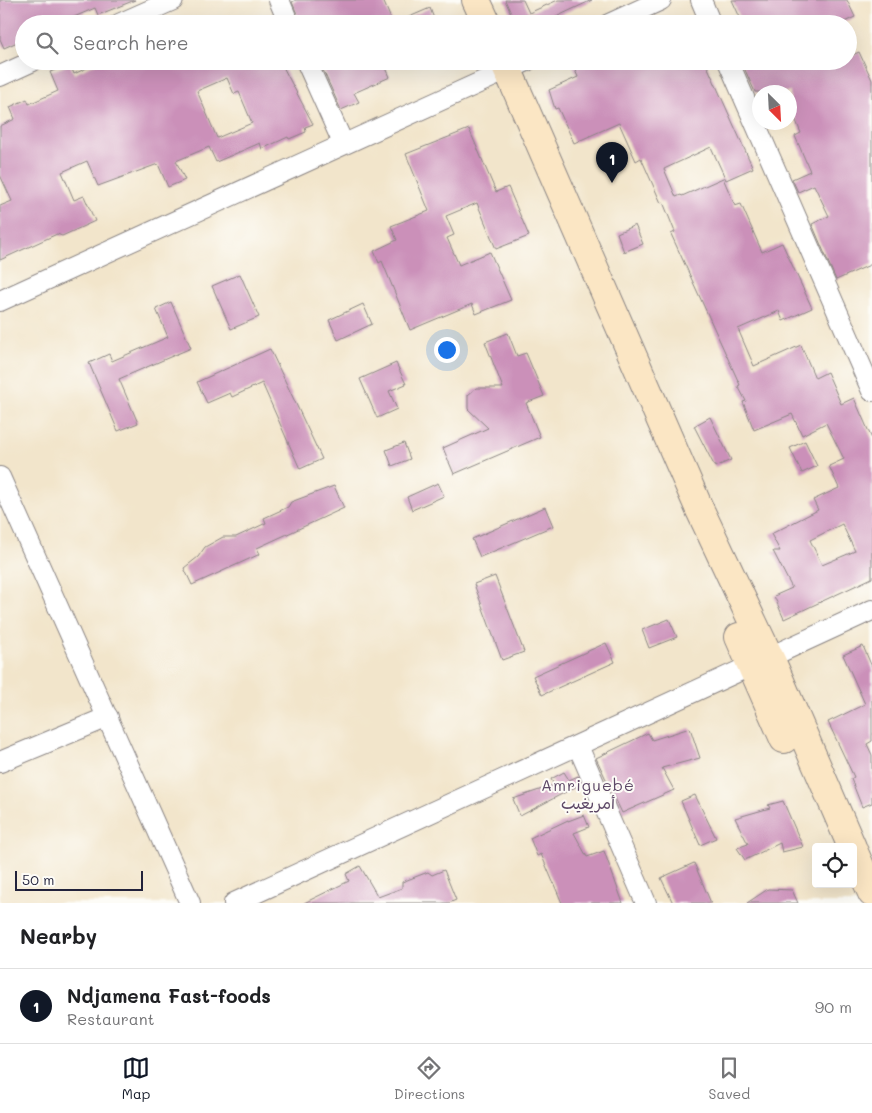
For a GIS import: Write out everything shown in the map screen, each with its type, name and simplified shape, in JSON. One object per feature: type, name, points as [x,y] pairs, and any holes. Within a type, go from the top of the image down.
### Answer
[{"type":"street","points":[[139,15],[173,0]]},
{"type":"street","points":[[279,0],[285,15]]},
{"type":"street","points":[[459,0],[465,15]]},
{"type":"street","points":[[476,0],[483,15]]},
{"type":"street","points":[[629,15],[662,0]]},
{"type":"street","points":[[701,0],[707,15]]},
{"type":"street","points":[[0,76],[15,69]]},
{"type":"street","points":[[310,70],[342,144]]},
{"type":"street","points":[[0,301],[342,144],[495,70]]},
{"type":"street","points":[[505,70],[761,662],[830,843]]},
{"type":"street","points":[[732,70],[872,391]]},
{"type":"street","points":[[0,477],[7,512],[108,717],[190,903]]},
{"type":"street","points":[[234,903],[872,610]]},
{"type":"street","points":[[761,662],[851,843]]},
{"type":"street","points":[[0,762],[108,717]]},
{"type":"street","points":[[578,746],[646,903]]},
{"type":"street","points":[[857,857],[872,893]]},
{"type":"street","points":[[850,888],[857,903]]},
{"type":"building","points":[[0,0],[135,0],[98,15],[95,8],[79,15],[15,15],[15,43],[4,48],[0,39]]},
{"type":"building","points":[[296,0],[383,0],[389,15],[297,15],[292,2]]},
{"type":"building","points":[[505,0],[523,0],[529,13],[558,0],[592,0],[560,15],[512,15]]},
{"type":"building","points":[[732,0],[847,0],[854,15],[739,15]]},
{"type":"building","points":[[430,8],[433,15],[414,15]]},
{"type":"building","points":[[859,52],[872,80],[872,264],[836,280],[812,224],[829,216],[814,185],[798,192],[792,179],[810,171],[795,136],[801,133],[797,123],[797,85],[752,85],[745,70],[857,70],[857,53]]},
{"type":"building","points":[[55,70],[72,70],[74,74],[83,70],[285,70],[313,124],[305,127],[306,132],[289,139],[288,137],[262,149],[260,143],[216,162],[209,147],[176,161],[185,180],[168,187],[158,164],[98,186],[87,161],[62,172],[74,200],[84,196],[95,221],[62,236],[57,234],[0,260],[0,206],[12,201],[0,175],[0,126],[15,119],[10,107],[27,99],[29,104],[58,91],[50,72]],"holes":[[[227,78],[234,94],[239,92],[252,123],[217,138],[197,91]]]},
{"type":"building","points":[[323,70],[387,70],[390,77],[354,93],[359,102],[341,110]]},
{"type":"building","points":[[575,70],[709,70],[753,168],[726,180],[711,147],[664,169],[676,197],[723,178],[735,206],[741,204],[762,252],[782,243],[812,308],[783,321],[779,311],[738,329],[754,366],[801,345],[815,378],[827,372],[841,404],[854,398],[872,439],[872,578],[784,619],[774,596],[792,588],[773,551],[780,551],[771,534],[818,510],[813,500],[839,488],[829,466],[844,459],[826,423],[802,435],[792,414],[754,430],[743,402],[746,401],[738,386],[740,385],[671,234],[675,232],[663,202],[661,203],[641,158],[636,161],[619,123],[574,143],[558,108],[555,109],[549,90],[578,77]],"holes":[[[842,524],[855,551],[822,565],[810,540]]]},
{"type":"building","points":[[469,129],[496,192],[508,187],[529,236],[496,249],[477,203],[446,216],[454,235],[447,238],[459,265],[490,252],[511,300],[476,314],[472,304],[410,330],[382,261],[379,263],[374,251],[397,240],[391,226],[429,211],[406,154]]},
{"type":"building","points":[[635,225],[643,244],[624,252],[617,233]]},
{"type":"building","points":[[240,274],[259,317],[231,329],[212,286]]},
{"type":"building","points":[[171,302],[191,348],[119,379],[138,423],[118,431],[89,363],[109,354],[112,361],[168,337],[156,309]]},
{"type":"building","points":[[363,304],[372,324],[338,340],[329,320]]},
{"type":"building","points":[[508,333],[517,356],[526,353],[544,396],[526,403],[540,437],[454,474],[443,448],[488,428],[468,409],[468,395],[476,388],[503,388],[485,342]]},
{"type":"building","points":[[270,349],[322,459],[300,469],[262,383],[232,397],[230,393],[207,403],[197,382]]},
{"type":"building","points":[[396,363],[406,384],[389,391],[397,409],[377,418],[360,379]]},
{"type":"building","points":[[710,417],[731,460],[715,467],[694,426]]},
{"type":"building","points":[[805,441],[817,466],[802,473],[790,448]]},
{"type":"building","points":[[404,443],[410,459],[392,466],[386,450]]},
{"type":"building","points":[[438,483],[444,496],[412,510],[407,497]]},
{"type":"building","points":[[334,486],[344,508],[257,548],[260,554],[192,585],[184,568],[198,557],[205,547],[223,537],[236,537],[266,523],[264,518],[288,507],[291,502]]},
{"type":"building","points":[[545,507],[553,526],[480,557],[472,539]]},
{"type":"building","points":[[495,576],[524,652],[502,660],[474,584]]},
{"type":"building","points":[[669,619],[677,637],[649,648],[642,630]]},
{"type":"building","points":[[606,643],[615,662],[542,695],[533,676]]},
{"type":"building","points":[[863,646],[872,667],[872,741],[867,744],[872,755],[872,803],[862,807],[851,779],[854,777],[828,722],[865,704],[843,655]]},
{"type":"building","points":[[690,728],[700,758],[662,768],[674,790],[622,813],[596,758],[648,733],[652,740]]},
{"type":"building","points":[[564,772],[569,780],[578,776],[581,784],[520,816],[513,799],[554,785],[551,779]]},
{"type":"building","points":[[695,795],[716,838],[700,845],[681,801]]},
{"type":"building","points":[[783,801],[803,847],[782,852],[780,843],[745,860],[737,848],[748,844],[735,818],[770,808],[768,805]]},
{"type":"building","points":[[584,815],[589,827],[574,833],[587,857],[604,851],[623,903],[562,903],[541,854],[537,856],[530,838],[568,820]]},
{"type":"building","points":[[694,863],[711,903],[673,903],[661,878]]},
{"type":"building","points":[[360,866],[378,897],[402,888],[402,882],[428,872],[432,875],[444,870],[456,900],[449,903],[304,903],[349,881],[346,874]]},
{"type":"building","points":[[768,889],[792,890],[798,903],[747,903]]},
{"type":"place","name":"Ndjamena Fast-foods","points":[[612,183]]},
{"type":"district","name":"Amriguebé أمريغيب","points":[[588,794]]}]
